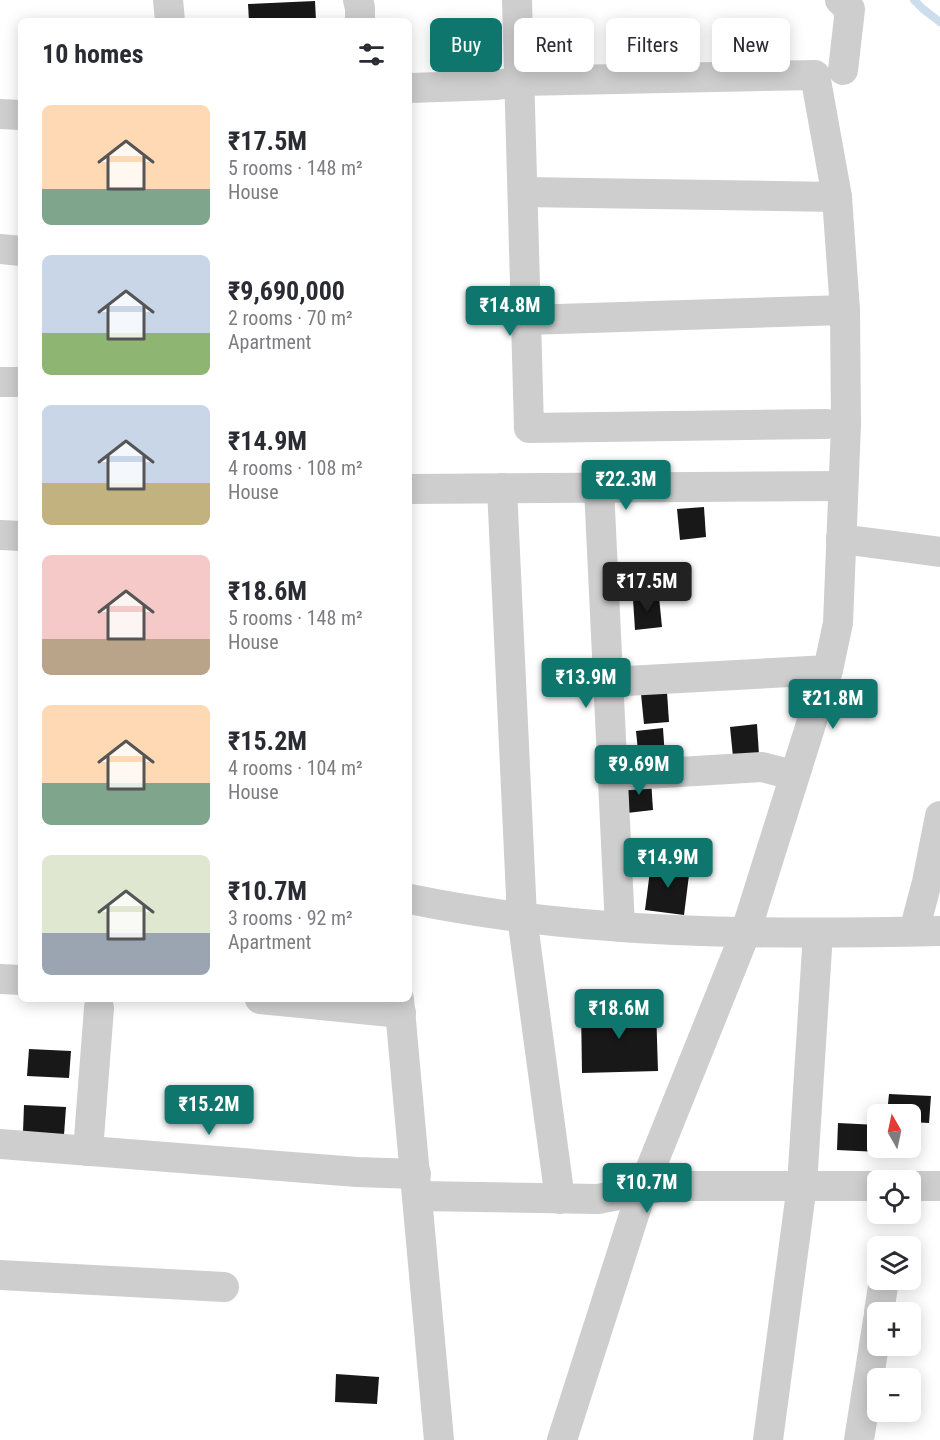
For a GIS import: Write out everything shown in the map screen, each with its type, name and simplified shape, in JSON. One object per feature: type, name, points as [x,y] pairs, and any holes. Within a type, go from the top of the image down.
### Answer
[{"type":"street","points":[[168,0],[170,18]]},
{"type":"street","points":[[358,0],[360,18]]},
{"type":"street","points":[[517,0],[529,428],[826,424]]},
{"type":"street","points":[[840,0],[850,9],[843,70]]},
{"type":"street","points":[[412,88],[497,85],[520,81],[815,75],[837,197],[845,310],[846,425],[838,623],[828,670],[793,775],[745,934],[642,1191],[562,1440]]},
{"type":"street","points":[[0,114],[18,115]]},
{"type":"street","points":[[523,192],[837,197]]},
{"type":"street","points":[[0,249],[18,251]]},
{"type":"street","points":[[526,320],[845,310]]},
{"type":"street","points":[[0,382],[18,382]]},
{"type":"street","points":[[412,489],[842,486]]},
{"type":"street","points":[[502,488],[522,917],[560,1199]]},
{"type":"street","points":[[599,488],[620,927]]},
{"type":"street","points":[[0,535],[18,536]]},
{"type":"street","points":[[841,539],[940,552]]},
{"type":"street","points":[[609,682],[828,670]]},
{"type":"street","points":[[613,776],[762,767],[793,775]]},
{"type":"street","points":[[412,899],[471,911],[620,927],[745,934],[927,931],[927,882],[940,816]]},
{"type":"street","points":[[768,1440],[802,1185],[818,933]]},
{"type":"street","points":[[0,979],[18,980]]},
{"type":"street","points":[[320,1002],[400,1006],[439,1440]]},
{"type":"street","points":[[88,1151],[99,1008]]},
{"type":"street","points":[[0,1144],[357,1172],[417,1185],[560,1199],[598,1199],[665,1185],[867,1186]]},
{"type":"street","points":[[921,1186],[940,1186]]},
{"type":"street","points":[[0,1275],[224,1287]]},
{"type":"street","points":[[859,1440],[872,1356]]},
{"type":"building","points":[[315,1],[316,18],[249,18],[248,4]]},
{"type":"building","points":[[704,507],[706,537],[680,540],[677,509]]},
{"type":"building","points":[[659,597],[662,627],[635,630],[633,599]]},
{"type":"building","points":[[667,692],[669,722],[644,724],[641,694]]},
{"type":"building","points":[[757,724],[759,755],[733,757],[730,727]]},
{"type":"building","points":[[663,728],[665,758],[639,761],[636,731]]},
{"type":"building","points":[[651,780],[653,810],[627,813],[625,782]]},
{"type":"building","points":[[651,863],[690,867],[684,915],[645,910]]},
{"type":"building","points":[[656,1008],[658,1071],[582,1073],[581,1009]]},
{"type":"building","points":[[29,1049],[71,1051],[69,1078],[27,1076]]},
{"type":"building","points":[[889,1094],[931,1096],[929,1123],[921,1123],[921,1104],[888,1104]]},
{"type":"building","points":[[24,1105],[66,1107],[64,1135],[23,1132]]},
{"type":"building","points":[[838,1123],[867,1124],[867,1151],[837,1150]]},
{"type":"building","points":[[336,1374],[379,1377],[377,1404],[335,1402]]},
{"type":"waterway","points":[[914,0],[940,22]]}]
